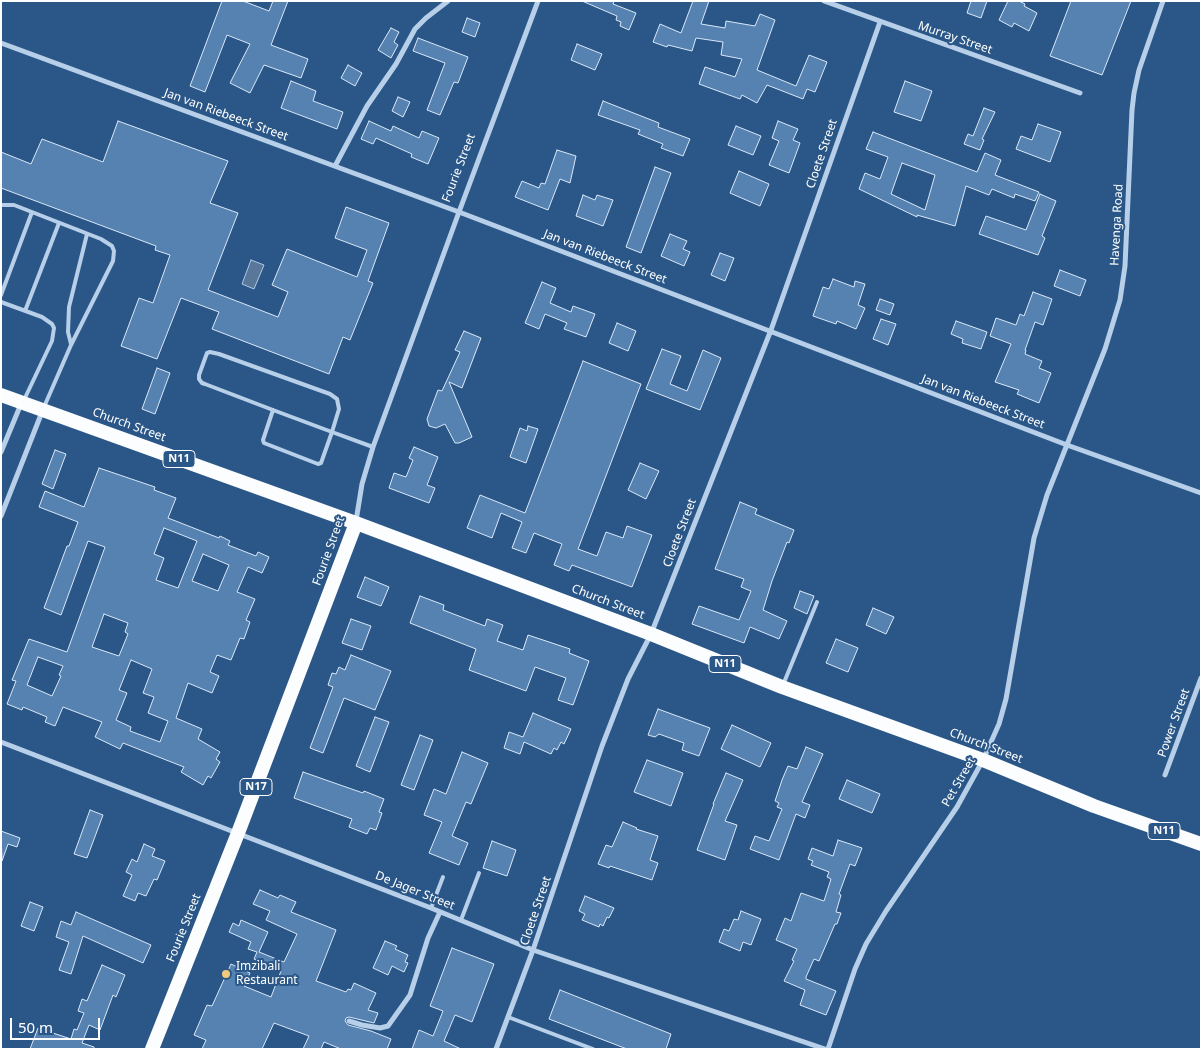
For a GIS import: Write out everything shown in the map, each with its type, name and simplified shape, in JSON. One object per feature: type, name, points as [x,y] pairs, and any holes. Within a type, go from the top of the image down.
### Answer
[{"type":"highway","name":"Church Street","points":[[1,395],[356,523],[651,634],[782,687],[983,760],[1094,806],[1201,844]]},
{"type":"highway","name":"Fourie Street","points":[[152,1049],[238,833],[356,523]]},
{"type":"street","points":[[335,166],[367,106],[396,64],[415,29],[448,1]]},
{"type":"street","name":"Fourie Street","points":[[356,523],[362,484],[373,446],[538,1]]},
{"type":"street","name":"Murray Street","points":[[824,1],[1080,93]]},
{"type":"street","name":"Havenga Road","points":[[1067,446],[1104,349],[1120,300],[1125,266],[1134,93],[1163,1]]},
{"type":"street","name":"Cloete Street","points":[[496,1049],[533,950],[602,746],[628,679],[651,634],[771,330],[880,22]]},
{"type":"street","name":"Jan van Riebeeck Street","points":[[1,42],[771,330],[1067,446],[1201,493]]},
{"type":"street","points":[[1,452],[23,402]]},
{"type":"street","points":[[1,516],[43,409]]},
{"type":"street","name":"Pet Street","points":[[827,1049],[855,969],[866,944],[886,911],[957,807],[993,740],[1006,699],[1034,538],[1047,495],[1067,446]]},
{"type":"street","name":"Power Street","points":[[1165,775],[1201,678]]},
{"type":"street","name":"De Jager Street","points":[[1,742],[431,908],[533,950],[827,1049]]},
{"type":"street","points":[[349,1021],[380,1028],[388,1026],[410,995],[428,938],[440,912]]},
{"type":"lane","points":[[1,205],[14,205],[108,242],[112,246],[115,256],[71,345],[43,409]]},
{"type":"lane","points":[[1,294],[32,212]]},
{"type":"lane","points":[[25,311],[59,223]]},
{"type":"lane","points":[[71,345],[68,332],[69,307],[87,234]]},
{"type":"lane","points":[[1,302],[47,320],[52,324],[54,334],[23,402]]},
{"type":"lane","points":[[273,410],[263,440],[267,445],[318,464],[322,461],[332,432],[339,405],[333,396],[219,354],[207,353],[199,375],[202,383],[332,432],[373,446]]},
{"type":"lane","points":[[782,687],[817,602]]},
{"type":"lane","points":[[461,920],[479,873]]},
{"type":"lane","points":[[431,908],[444,877]]},
{"type":"lane","points":[[508,1017],[593,1049]]},
{"type":"water","points":[[251,260],[264,265],[254,289],[242,284]]},
{"type":"building","points":[[222,1],[243,1],[269,11],[273,1],[288,1],[271,45],[308,59],[301,78],[264,65],[250,93],[230,83],[250,44],[227,35],[205,92],[190,86]]},
{"type":"building","points":[[582,1],[614,1],[613,4],[636,13],[629,30],[620,26],[621,22],[616,20],[617,16]]},
{"type":"building","points":[[693,1],[709,1],[701,24],[725,28],[726,21],[755,26],[760,14],[775,20],[757,70],[796,86],[809,55],[827,62],[815,92],[807,89],[803,99],[767,85],[757,103],[742,95],[740,99],[699,84],[705,67],[735,77],[742,59],[721,55],[723,42],[696,38],[692,51],[668,45],[667,47],[653,42],[660,24],[681,33]]},
{"type":"building","points":[[971,1],[987,1],[981,18],[967,13]]},
{"type":"building","points":[[1008,1],[1019,1],[1037,13],[1029,31],[1014,23],[1012,27],[999,20]]},
{"type":"building","points":[[1071,1],[1131,1],[1102,75],[1050,56]]},
{"type":"building","points":[[467,18],[480,23],[475,37],[462,32]]},
{"type":"building","points":[[391,28],[399,32],[394,42],[398,45],[391,58],[378,50]]},
{"type":"building","points":[[418,38],[468,57],[458,83],[454,82],[440,115],[427,110],[445,63],[413,51]]},
{"type":"building","points":[[577,44],[602,54],[595,70],[571,60]]},
{"type":"building","points":[[348,65],[362,73],[355,86],[341,78]]},
{"type":"building","points":[[291,81],[316,91],[313,101],[343,112],[337,129],[281,108]]},
{"type":"building","points":[[905,81],[932,91],[921,121],[894,112]]},
{"type":"building","points":[[398,97],[410,102],[403,117],[392,111]]},
{"type":"building","points":[[603,101],[659,123],[658,127],[690,139],[683,156],[661,148],[663,144],[638,134],[640,130],[598,115]]},
{"type":"building","points":[[984,108],[995,112],[982,139],[984,140],[980,150],[964,144],[968,134],[973,136]]},
{"type":"building","points":[[118,121],[228,161],[210,203],[238,213],[208,290],[278,317],[288,292],[272,285],[287,249],[357,277],[367,250],[335,238],[346,207],[389,223],[368,281],[373,283],[350,340],[343,337],[329,374],[212,329],[219,312],[181,298],[157,359],[121,346],[139,298],[153,303],[170,255],[155,250],[156,246],[1,188],[1,152],[31,164],[42,139],[103,162]]},
{"type":"building","points":[[369,121],[391,131],[393,126],[419,138],[422,131],[439,138],[428,164],[411,157],[412,154],[376,138],[373,144],[361,139]]},
{"type":"building","points":[[778,121],[798,129],[793,140],[800,143],[789,173],[769,165],[779,141],[772,138]]},
{"type":"building","points":[[1038,124],[1061,132],[1050,162],[1016,149],[1021,136],[1032,140]]},
{"type":"building","points":[[736,126],[761,136],[753,155],[728,145]]},
{"type":"building","points":[[873,132],[977,172],[985,153],[1001,160],[995,175],[1039,192],[1035,201],[1015,194],[1014,198],[992,189],[989,195],[966,186],[955,226],[917,215],[917,217],[859,189],[865,173],[880,179],[888,157],[866,149]],"holes":[[[902,163],[935,175],[925,210],[891,194]]]},
{"type":"building","points":[[557,150],[576,156],[570,183],[560,179],[548,210],[515,197],[522,181],[539,188],[541,183],[545,184]]},
{"type":"building","points":[[655,167],[671,173],[641,253],[626,247]]},
{"type":"building","points":[[739,171],[769,184],[760,206],[730,193]]},
{"type":"building","points":[[1040,194],[1056,201],[1042,236],[1045,238],[1038,255],[979,234],[986,216],[1026,230]]},
{"type":"building","points":[[583,195],[595,200],[597,195],[613,200],[603,226],[576,216]]},
{"type":"building","points":[[670,234],[687,241],[683,249],[690,252],[684,266],[661,256]]},
{"type":"building","points":[[720,253],[734,258],[725,281],[711,275]]},
{"type":"building","points":[[1060,270],[1086,280],[1080,296],[1054,286]]},
{"type":"building","points":[[833,279],[854,287],[855,281],[865,284],[858,305],[865,308],[856,329],[837,321],[836,324],[813,316],[823,287],[829,289]]},
{"type":"building","points":[[542,282],[556,288],[550,303],[571,312],[573,306],[595,314],[586,337],[564,329],[567,323],[545,314],[539,329],[525,323]]},
{"type":"building","points":[[1033,292],[1052,299],[1043,325],[1035,322],[1025,350],[1025,354],[1042,361],[1039,368],[1051,373],[1039,403],[1017,394],[1019,390],[995,382],[1011,344],[990,336],[996,318],[1016,325],[1020,314],[1024,316]]},
{"type":"building","points":[[880,299],[894,304],[890,315],[876,310]]},
{"type":"building","points":[[881,319],[896,324],[888,345],[873,339]]},
{"type":"building","points":[[956,321],[987,332],[981,349],[962,343],[963,339],[951,334]]},
{"type":"building","points":[[617,323],[636,331],[628,351],[609,343]]},
{"type":"building","points":[[464,331],[481,338],[462,388],[449,382],[472,437],[455,443],[445,424],[436,428],[429,426],[427,419],[438,390],[442,391],[460,352],[455,350]]},
{"type":"building","points":[[662,349],[681,356],[670,384],[687,391],[703,350],[721,358],[700,410],[646,389]]},
{"type":"building","points":[[583,361],[641,384],[578,549],[597,556],[606,532],[623,538],[627,526],[652,535],[632,587],[572,565],[569,571],[554,565],[562,544],[534,533],[526,553],[512,548],[522,522],[501,513],[492,538],[467,528],[480,495],[525,513]]},
{"type":"building","points":[[157,368],[170,373],[155,414],[142,409]]},
{"type":"building","points":[[528,426],[538,429],[526,463],[510,457],[520,428],[527,431]]},
{"type":"building","points":[[414,447],[438,457],[427,485],[435,488],[429,503],[389,488],[394,473],[406,477],[413,460],[409,458]]},
{"type":"building","points":[[55,450],[66,454],[53,489],[42,484]]},
{"type":"building","points":[[640,463],[659,471],[646,499],[628,490]]},
{"type":"building","points":[[99,468],[155,487],[154,490],[176,498],[168,518],[219,538],[220,536],[230,541],[228,545],[256,556],[258,552],[269,557],[262,573],[248,567],[237,592],[255,599],[246,620],[250,622],[244,639],[240,638],[231,660],[217,655],[210,672],[219,676],[212,693],[188,683],[176,718],[202,729],[198,739],[220,752],[216,759],[220,762],[211,778],[208,776],[203,785],[181,772],[184,767],[123,743],[120,749],[95,737],[102,722],[63,707],[55,726],[45,722],[47,717],[23,707],[22,710],[7,704],[16,681],[12,680],[29,639],[67,652],[105,547],[88,541],[61,615],[44,608],[78,522],[39,507],[45,491],[84,507]],"holes":[[[164,528],[197,541],[178,588],[156,580],[164,558],[154,554]],[[203,554],[229,565],[218,591],[192,581]],[[104,614],[128,623],[125,632],[128,634],[119,656],[92,647]],[[38,657],[63,666],[59,675],[61,676],[52,696],[27,685]],[[131,660],[152,669],[143,693],[154,697],[148,713],[168,721],[160,742],[130,731],[131,727],[116,720],[127,693],[119,690]]]},
{"type":"building","points":[[740,502],[757,509],[755,514],[794,530],[789,543],[787,542],[763,610],[787,621],[779,639],[750,627],[744,643],[692,624],[699,606],[739,620],[751,591],[741,587],[744,579],[715,569]]},
{"type":"building","points":[[365,577],[389,587],[381,606],[357,597]]},
{"type":"building","points":[[800,591],[814,596],[807,614],[794,608]]},
{"type":"building","points":[[420,596],[444,605],[443,610],[485,626],[487,619],[503,625],[497,641],[523,650],[528,635],[570,649],[569,653],[589,661],[573,705],[558,700],[566,678],[535,667],[526,691],[469,670],[476,649],[410,623]]},
{"type":"building","points":[[873,608],[894,617],[886,634],[866,625]]},
{"type":"building","points":[[351,619],[371,626],[362,650],[342,643]]},
{"type":"building","points":[[836,639],[858,648],[848,672],[826,663]]},
{"type":"building","points":[[351,655],[391,671],[375,710],[344,698],[323,753],[310,748],[333,687],[328,685],[332,673],[336,674],[339,667],[345,670]]},
{"type":"building","points":[[658,709],[710,728],[699,756],[682,750],[684,743],[659,734],[655,737],[648,735]]},
{"type":"building","points":[[533,713],[571,729],[564,744],[561,742],[557,750],[554,748],[551,754],[524,742],[520,754],[504,748],[509,732],[523,737]]},
{"type":"building","points":[[375,717],[389,722],[370,772],[356,766]]},
{"type":"building","points":[[732,725],[771,743],[760,767],[721,749]]},
{"type":"building","points":[[420,735],[433,740],[414,790],[401,785]]},
{"type":"building","points":[[806,747],[823,754],[802,802],[810,805],[805,818],[796,814],[779,860],[750,849],[755,836],[769,841],[782,809],[777,807],[779,803],[775,801],[782,780],[788,766],[797,769]]},
{"type":"building","points":[[462,752],[488,763],[471,804],[466,802],[452,836],[468,843],[459,865],[429,853],[442,822],[424,815],[434,789],[446,794]]},
{"type":"building","points":[[647,760],[683,773],[671,806],[634,792]]},
{"type":"building","points":[[303,772],[384,799],[379,812],[382,813],[376,830],[370,828],[367,834],[349,827],[352,819],[294,798]]},
{"type":"building","points":[[726,773],[743,780],[725,821],[737,825],[725,860],[697,850]]},
{"type":"building","points":[[847,780],[880,794],[872,813],[839,799]]},
{"type":"building","points":[[90,810],[103,815],[87,858],[74,854]]},
{"type":"building","points":[[623,822],[636,829],[658,836],[650,860],[658,863],[652,880],[598,864],[606,845],[612,847]]},
{"type":"building","points":[[1,831],[20,838],[17,847],[8,844],[2,861]]},
{"type":"building","points":[[838,840],[862,848],[855,866],[850,864],[839,894],[841,895],[836,912],[841,913],[837,924],[835,924],[819,961],[814,959],[806,977],[806,979],[836,991],[826,1015],[800,1005],[805,990],[784,981],[794,961],[792,960],[797,949],[776,940],[785,918],[791,921],[801,893],[824,901],[831,879],[827,877],[829,872],[811,865],[813,861],[808,859],[812,848],[833,856]]},
{"type":"building","points":[[492,841],[516,850],[507,876],[483,868]]},
{"type":"building","points":[[144,844],[155,849],[152,856],[165,861],[157,880],[154,879],[146,896],[138,893],[135,901],[123,896],[132,875],[126,872],[132,859],[137,862]]},
{"type":"building","points":[[260,890],[278,898],[280,895],[296,902],[291,912],[336,930],[316,981],[346,992],[348,989],[351,990],[354,983],[376,993],[368,1010],[378,1013],[374,1023],[349,1017],[345,1021],[348,1025],[391,1039],[387,1049],[341,1049],[324,1042],[321,1049],[303,1049],[309,1036],[274,1023],[262,1049],[202,1049],[206,1040],[194,1035],[207,1005],[212,1006],[231,964],[250,973],[244,986],[271,997],[281,971],[254,959],[257,952],[248,949],[251,942],[229,932],[233,923],[239,926],[241,920],[268,932],[259,952],[284,962],[297,934],[266,920],[270,911],[253,904]]},
{"type":"building","points":[[585,896],[614,908],[603,926],[600,924],[599,927],[582,920],[585,914],[579,911]]},
{"type":"building","points":[[30,902],[43,907],[34,931],[21,926]]},
{"type":"building","points":[[741,911],[761,919],[751,945],[743,942],[740,951],[719,942],[724,929],[729,931],[734,919],[738,920]]},
{"type":"building","points":[[76,912],[151,945],[143,963],[83,936],[71,974],[59,970],[69,942],[56,937],[61,921],[71,925]]},
{"type":"building","points":[[385,941],[397,946],[395,949],[408,955],[405,962],[408,963],[404,972],[392,966],[388,975],[373,968]]},
{"type":"building","points":[[452,948],[494,964],[472,1022],[455,1015],[444,1041],[461,1049],[412,1049],[419,1030],[433,1036],[443,1011],[430,1006]]},
{"type":"building","points":[[102,965],[125,975],[116,997],[113,995],[100,1030],[89,1025],[82,1043],[94,1047],[94,1049],[30,1049],[38,1028],[71,1039],[74,1029],[77,1030],[84,1013],[78,1011],[82,999],[87,1001]]},
{"type":"building","points":[[560,990],[671,1034],[666,1049],[627,1049],[549,1019]]},
{"type":"place","name":"Imzibali Restaurant","points":[[226,974]]}]
